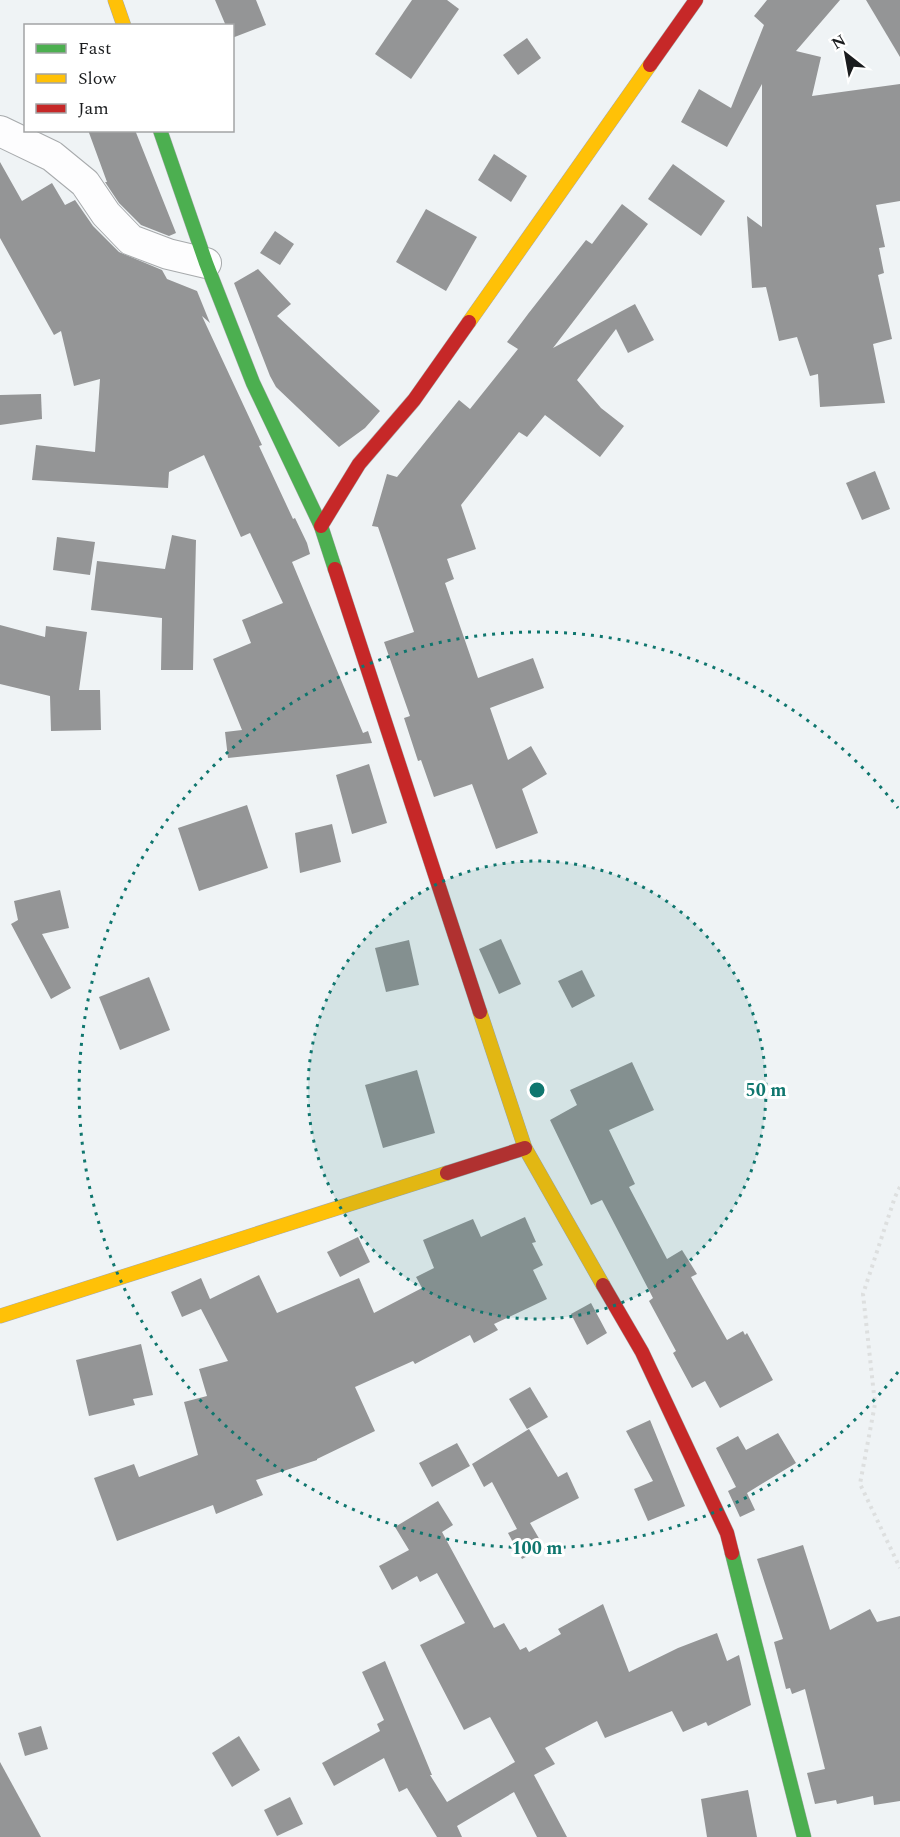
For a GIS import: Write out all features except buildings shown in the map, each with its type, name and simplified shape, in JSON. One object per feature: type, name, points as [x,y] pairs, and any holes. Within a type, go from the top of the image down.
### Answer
[{"type":"street","points":[[115,0],[123,24]]},
{"type":"street","points":[[321,526],[359,464],[414,400],[696,0]]},
{"type":"street","points":[[0,131],[52,156],[85,183],[106,214],[131,240],[168,254],[206,263]]},
{"type":"street","points":[[161,132],[206,263],[253,383],[321,526],[525,1148],[642,1352],[727,1533],[804,1837]]},
{"type":"street","points":[[0,1316],[525,1148]]},
{"type":"path","points":[[900,1187],[863,1294],[875,1404],[860,1484],[900,1568]]},
{"type":"traffic: fast","points":[[161,132],[206,263],[253,383],[321,526],[335,569]]},
{"type":"traffic: fast","points":[[732,1553],[804,1837]]},
{"type":"traffic: slow","points":[[115,0],[123,24]]},
{"type":"traffic: slow","points":[[469,322],[650,65]]},
{"type":"traffic: slow","points":[[480,1012],[525,1148],[603,1285]]},
{"type":"traffic: slow","points":[[0,1316],[447,1173]]},
{"type":"traffic: jam","points":[[650,65],[696,0]]},
{"type":"traffic: jam","points":[[321,526],[359,464],[414,400],[469,322]]},
{"type":"traffic: jam","points":[[335,569],[480,1012]]},
{"type":"traffic: jam","points":[[447,1173],[525,1148]]},
{"type":"traffic: jam","points":[[603,1285],[642,1352],[727,1533],[732,1553]]}]
